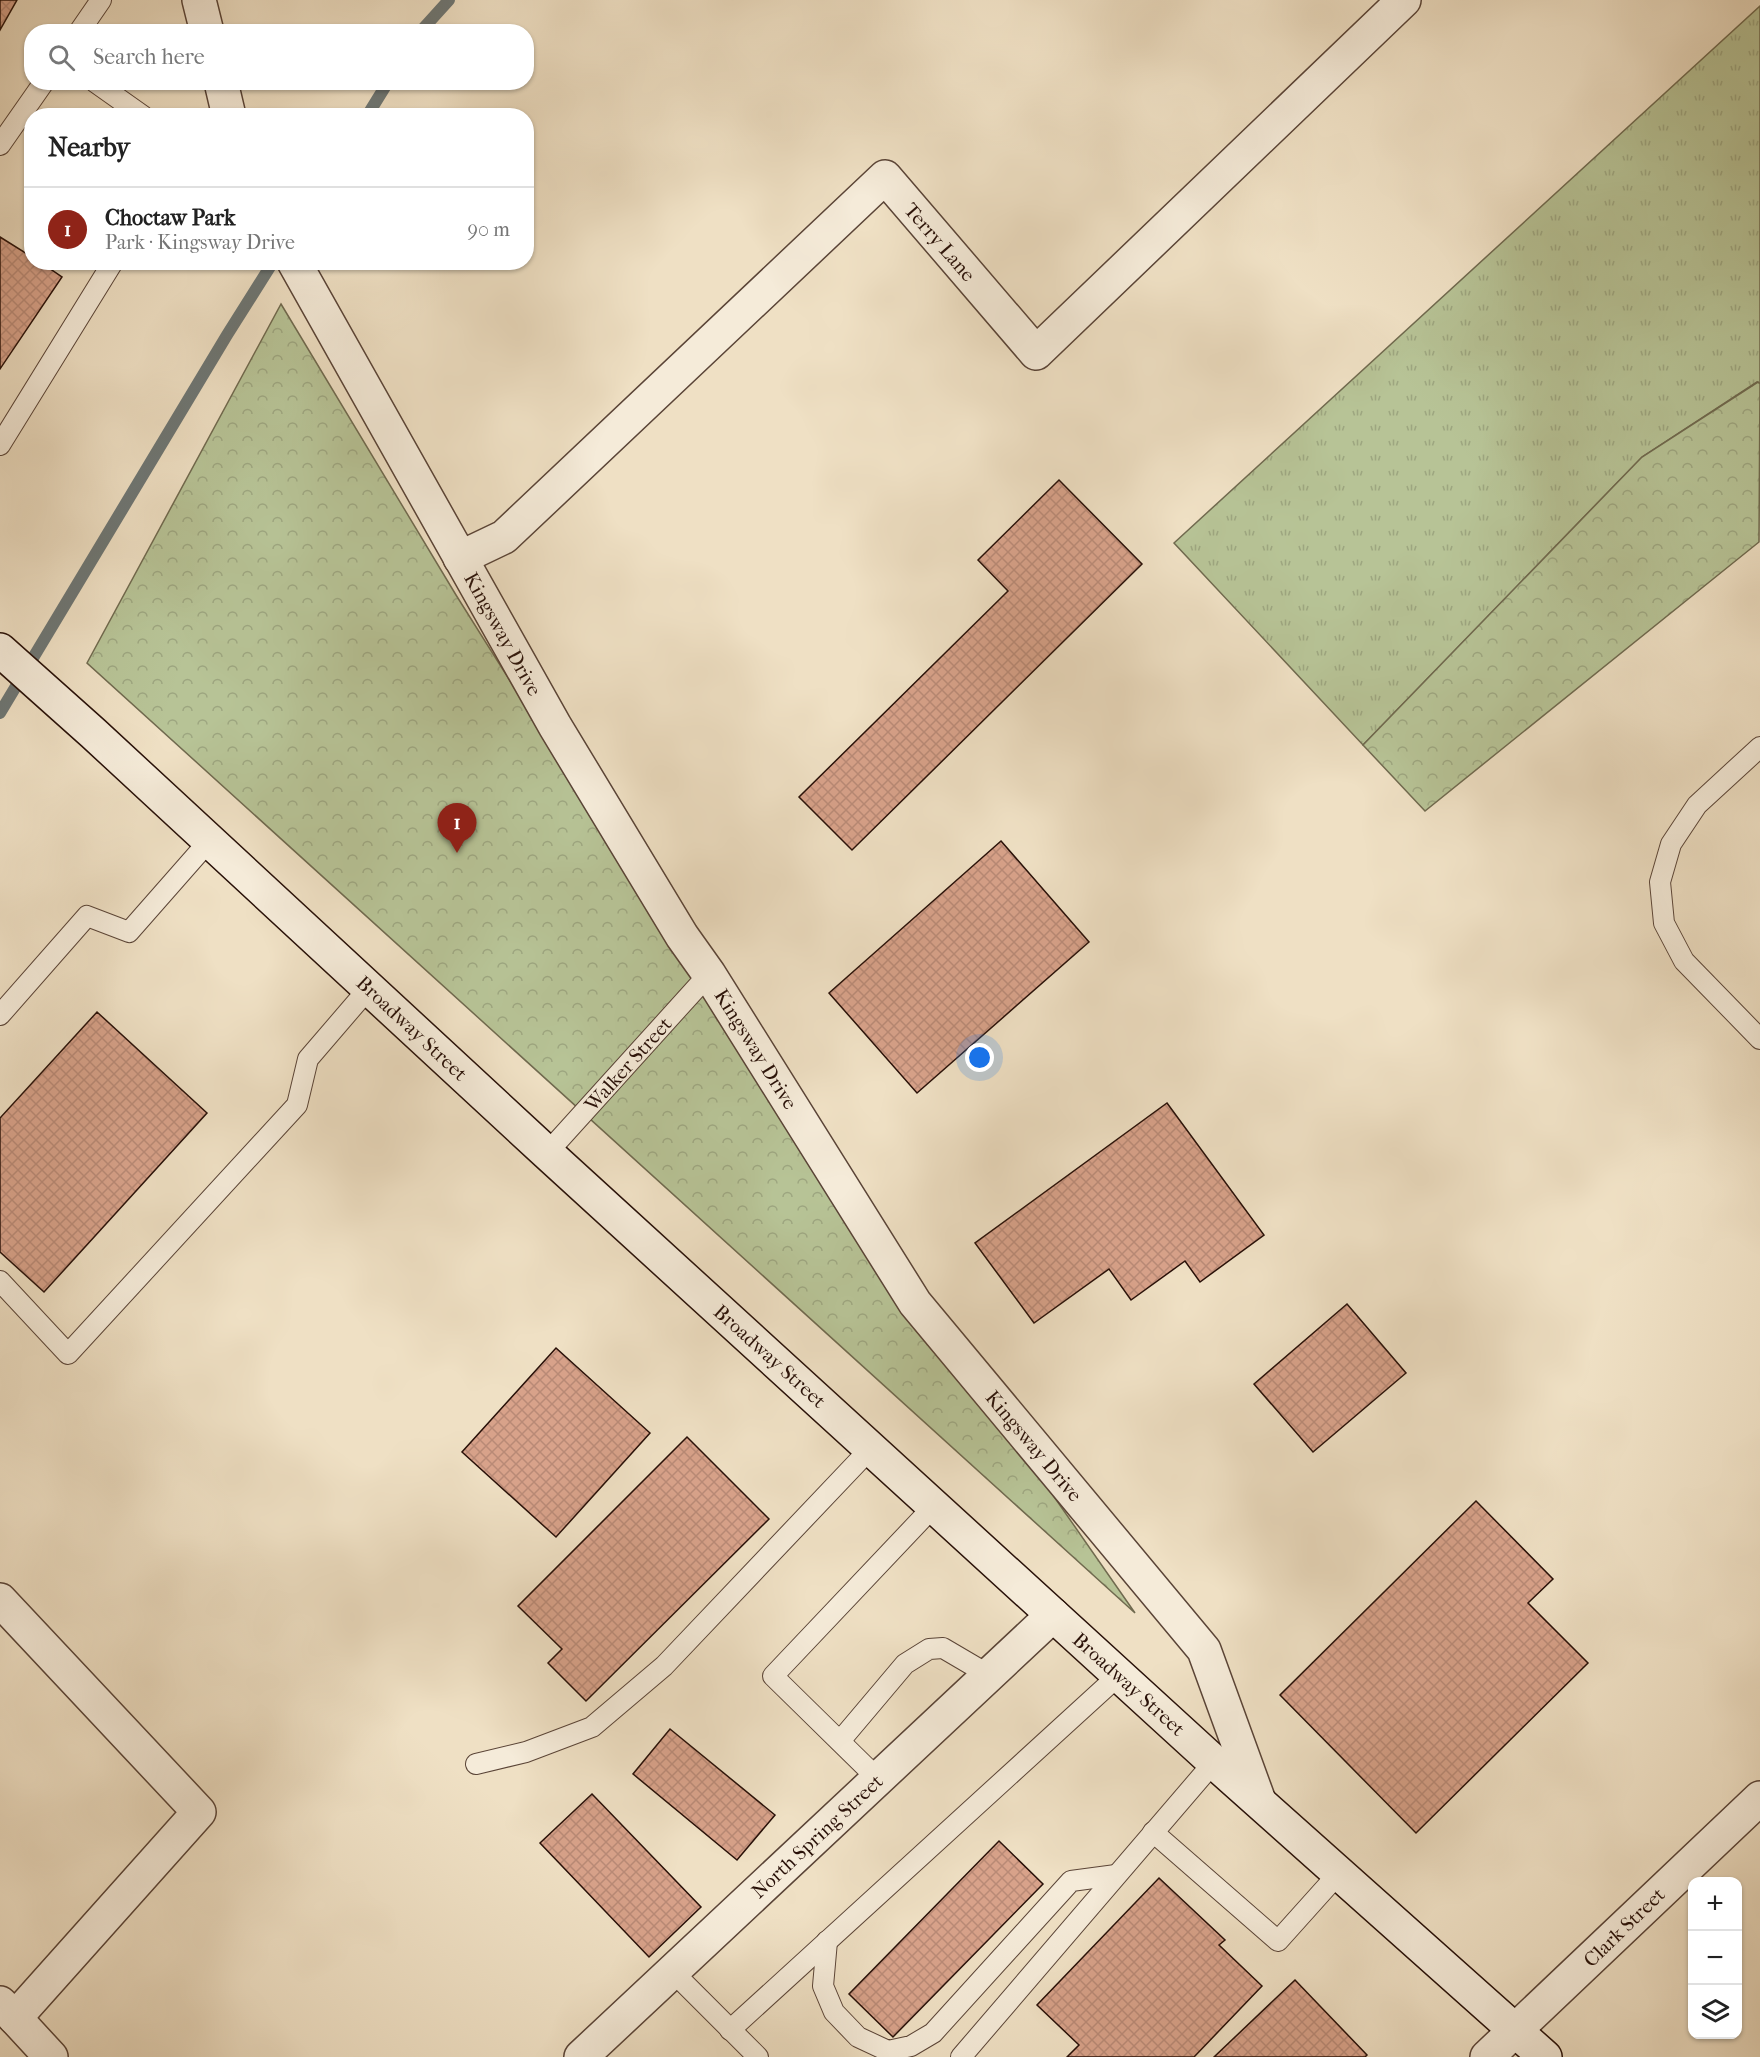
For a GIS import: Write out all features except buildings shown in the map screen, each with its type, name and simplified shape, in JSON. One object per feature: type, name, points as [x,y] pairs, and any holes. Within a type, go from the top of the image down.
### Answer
[{"type":"street","points":[[199,0],[205,24]]},
{"type":"street","name":"Terry Lane","points":[[460,558],[504,537],[885,177],[1036,353],[1404,0]]},
{"type":"street","points":[[223,90],[227,108]]},
{"type":"street","name":"Kingsway Drive","points":[[298,270],[555,726],[682,936],[709,974],[915,1303],[1204,1650],[1259,1801]]},
{"type":"street","name":"Broadway Street","points":[[0,650],[93,733],[547,1154],[1053,1615],[1545,2057]]},
{"type":"street","points":[[0,1600],[199,1812],[7,2011],[51,2057]]},
{"type":"street","name":"North Spring Street","points":[[581,2057],[1053,1615]]},
{"type":"street","name":"Clark Street","points":[[1487,2057],[1760,1798]]},
{"type":"lane","points":[[84,24],[101,0]]},
{"type":"lane","points":[[32,108],[40,90]]},
{"type":"lane","points":[[106,90],[132,108]]},
{"type":"lane","points":[[0,145],[24,119]]},
{"type":"lane","points":[[0,445],[107,270]]},
{"type":"lane","points":[[1760,747],[1697,805],[1671,844],[1660,882],[1664,923],[1684,961],[1760,1039]]},
{"type":"lane","points":[[0,1015],[87,916],[129,932],[209,841]]},
{"type":"lane","name":"Walker Street","points":[[547,1154],[709,974]]},
{"type":"lane","points":[[0,1281],[68,1354],[297,1105],[308,1059],[369,988]]},
{"type":"lane","points":[[476,1764],[526,1752],[592,1727],[664,1666],[871,1448]]},
{"type":"lane","points":[[878,1779],[773,1676],[934,1506]]},
{"type":"lane","points":[[840,1741],[905,1664],[929,1649],[943,1648],[989,1675]]},
{"type":"lane","points":[[730,2030],[1119,1675]]},
{"type":"lane","points":[[961,2057],[1214,1761]]},
{"type":"lane","points":[[1153,1832],[1278,1941],[1339,1874]]},
{"type":"lane","points":[[827,1941],[823,1986],[834,2012],[858,2037],[888,2051],[911,2046],[933,2033],[1071,1881],[1116,1875]]},
{"type":"lane","points":[[673,1972],[758,2057]]},
{"type":"green space","points":[[1760,6],[1760,384],[1757,382],[1642,457],[1363,745],[1174,543]]},
{"type":"green space","points":[[281,304],[456,595],[738,1043],[1135,1613],[87,663]]},
{"type":"green space","points":[[1758,382],[1760,384],[1759,542],[1425,811],[1363,745],[1642,457]]},
{"type":"waterway","points":[[427,24],[449,0]]},
{"type":"waterway","points":[[372,108],[383,90]]},
{"type":"waterway","points":[[0,713],[268,270]]},
{"type":"place","name":"Choctaw Park","points":[[457,853]]}]
